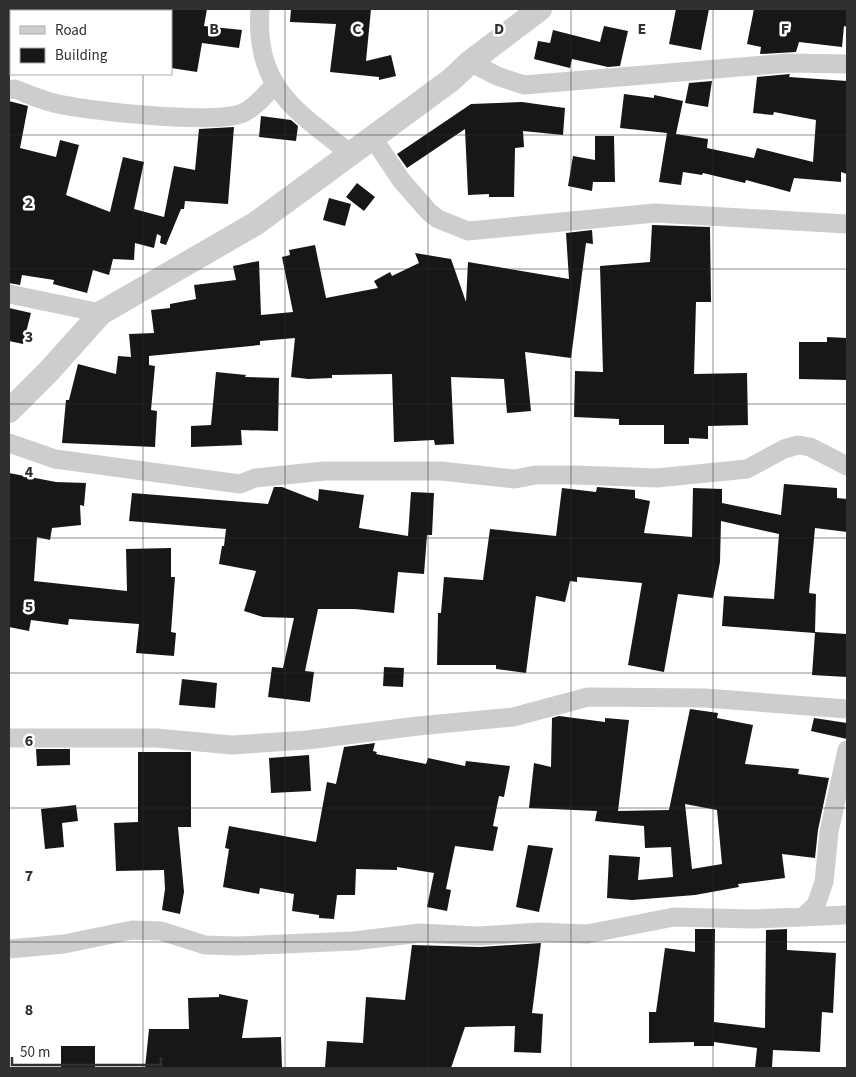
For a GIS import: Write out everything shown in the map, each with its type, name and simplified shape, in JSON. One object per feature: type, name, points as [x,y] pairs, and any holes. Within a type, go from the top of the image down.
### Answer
[{"type":"street","points":[[260,9],[259,23],[262,57],[274,85],[298,112],[351,154]]},
{"type":"street","points":[[9,411],[49,371],[101,313],[255,224],[450,80],[470,62],[540,9]]},
{"type":"street","points":[[470,62],[497,76],[524,85],[788,63],[847,64]]},
{"type":"street","points":[[13,84],[55,103],[152,116],[208,118],[233,117],[244,113],[256,104],[274,85]]},
{"type":"street","points":[[373,138],[400,180],[429,212],[438,219],[468,231],[655,213],[847,224]]},
{"type":"street","points":[[9,294],[101,313]]},
{"type":"street","points":[[9,443],[55,460],[240,484],[255,478],[324,471],[441,472],[515,479],[535,475],[657,478],[747,469],[784,449],[798,445],[810,447],[847,466]]},
{"type":"street","points":[[9,738],[156,738],[241,745],[307,740],[513,716],[588,697],[705,698],[847,709]]},
{"type":"street","points":[[803,917],[816,905],[824,882],[829,832],[847,750]]},
{"type":"street","points":[[9,950],[64,944],[132,930],[161,930],[205,945],[238,946],[354,941],[420,933],[479,936],[540,932],[586,934],[674,917],[752,919],[847,915]]},
{"type":"building","points":[[207,9],[204,26],[242,30],[239,48],[202,43],[197,72],[172,68],[171,10]]},
{"type":"building","points":[[291,9],[371,9],[366,61],[391,55],[396,76],[379,80],[379,77],[330,72],[336,24],[290,22]]},
{"type":"building","points":[[676,9],[709,9],[701,50],[669,44]]},
{"type":"building","points":[[754,9],[847,9],[847,27],[844,26],[842,47],[799,42],[796,52],[760,54],[761,47],[747,44]]},
{"type":"building","points":[[604,26],[628,31],[620,66],[608,67],[572,59],[570,68],[534,59],[538,41],[550,43],[553,30],[600,42]]},
{"type":"building","points":[[790,74],[789,77],[847,81],[847,174],[841,172],[841,182],[794,178],[790,192],[746,180],[745,183],[703,173],[702,175],[683,172],[681,185],[659,182],[667,133],[620,128],[624,94],[654,98],[654,95],[683,101],[676,134],[708,139],[707,148],[754,158],[757,148],[813,162],[816,120],[774,112],[773,115],[753,113],[757,77]]},
{"type":"building","points":[[712,81],[708,107],[685,103],[689,83]]},
{"type":"building","points":[[9,101],[28,106],[20,148],[56,157],[60,140],[79,145],[66,195],[110,212],[123,157],[144,162],[134,209],[164,217],[174,166],[195,170],[199,129],[234,127],[228,204],[185,201],[184,209],[181,209],[166,245],[160,243],[161,236],[157,234],[154,248],[135,243],[134,260],[113,259],[109,275],[93,270],[87,293],[53,284],[54,280],[22,275],[20,285],[9,283]]},
{"type":"building","points":[[522,102],[565,108],[563,135],[523,131],[524,147],[515,148],[514,197],[489,197],[489,194],[468,195],[465,129],[407,168],[397,154],[471,104]]},
{"type":"building","points":[[261,116],[291,120],[298,126],[296,141],[259,137]]},
{"type":"building","points":[[595,136],[614,136],[615,182],[593,182],[592,191],[568,186],[573,156],[595,160]]},
{"type":"building","points":[[357,183],[375,197],[364,211],[346,197]]},
{"type":"building","points":[[329,198],[351,204],[345,226],[323,220]]},
{"type":"building","points":[[652,225],[710,227],[711,302],[696,302],[694,374],[747,373],[748,425],[708,426],[708,439],[689,438],[689,444],[664,444],[664,425],[619,425],[619,419],[574,417],[575,371],[603,372],[600,266],[650,262]]},
{"type":"building","points":[[592,230],[593,244],[586,243],[571,358],[525,352],[531,411],[507,413],[504,379],[451,377],[454,444],[435,445],[434,440],[394,442],[392,374],[332,375],[332,378],[308,379],[291,377],[295,338],[260,341],[260,345],[149,356],[149,365],[155,366],[151,410],[157,411],[155,447],[62,443],[66,400],[69,400],[78,364],[116,374],[118,356],[131,357],[129,334],[154,333],[151,310],[170,308],[170,304],[196,299],[194,285],[236,280],[233,266],[259,261],[261,315],[293,312],[282,257],[290,255],[289,250],[315,245],[326,298],[378,288],[374,281],[390,272],[392,276],[419,263],[415,253],[451,259],[466,302],[468,262],[569,279],[566,233]]},
{"type":"building","points":[[9,308],[31,313],[23,344],[9,341]]},
{"type":"building","points":[[827,337],[847,338],[847,380],[799,379],[799,342],[827,342]]},
{"type":"building","points":[[216,372],[246,375],[245,377],[279,378],[278,431],[241,430],[242,445],[191,447],[191,426],[211,425]]},
{"type":"building","points":[[9,473],[56,482],[86,483],[84,506],[80,505],[81,525],[52,528],[50,540],[37,537],[34,581],[127,591],[126,549],[171,548],[171,577],[175,577],[171,632],[176,633],[174,656],[136,653],[139,624],[69,619],[68,625],[31,620],[29,631],[9,627]]},
{"type":"building","points":[[784,484],[837,488],[837,498],[847,499],[847,532],[815,528],[809,593],[816,594],[815,632],[847,634],[847,677],[812,675],[815,633],[722,626],[724,596],[774,599],[779,534],[721,521],[720,562],[713,598],[678,594],[664,672],[628,665],[642,583],[577,577],[577,582],[570,581],[565,602],[536,596],[526,673],[496,669],[496,665],[437,665],[438,613],[441,613],[444,577],[483,580],[490,529],[556,536],[562,488],[596,492],[597,487],[635,490],[635,498],[650,501],[644,533],[692,537],[693,488],[722,489],[722,503],[781,515]]},
{"type":"building","points":[[274,487],[282,487],[318,501],[319,489],[364,495],[359,528],[408,536],[411,492],[434,493],[432,535],[427,535],[424,574],[398,572],[394,613],[355,609],[318,609],[305,671],[314,672],[310,702],[268,697],[272,667],[283,668],[294,618],[263,617],[244,611],[256,571],[219,564],[226,529],[129,521],[132,493],[268,504]]},
{"type":"building","points":[[384,667],[404,668],[403,687],[383,686]]},
{"type":"building","points":[[182,679],[217,683],[215,708],[179,705]]},
{"type":"building","points":[[690,709],[718,713],[717,718],[753,725],[745,764],[799,769],[798,774],[829,778],[818,830],[815,858],[782,854],[785,878],[738,884],[739,887],[695,895],[632,900],[607,898],[609,855],[640,857],[638,880],[673,877],[671,847],[645,848],[644,826],[595,821],[597,811],[529,808],[534,763],[551,767],[552,718],[559,716],[605,722],[605,718],[629,720],[618,811],[669,810]],"holes":[[[685,804],[717,810],[722,864],[692,869]]]},
{"type":"building","points":[[814,718],[847,723],[847,739],[811,731]]},
{"type":"building","points":[[375,743],[373,751],[377,752],[376,754],[426,764],[428,758],[465,766],[466,761],[510,766],[504,797],[499,796],[493,826],[498,827],[493,851],[455,846],[446,889],[451,890],[447,911],[427,907],[434,873],[397,867],[397,870],[356,869],[355,895],[337,895],[334,919],[319,918],[319,915],[292,911],[294,894],[260,888],[259,894],[223,887],[229,849],[225,848],[229,826],[316,842],[327,782],[336,784],[344,747]]},
{"type":"building","points":[[36,749],[70,749],[70,765],[37,766]]},
{"type":"building","points":[[138,752],[191,752],[191,827],[178,827],[184,892],[180,914],[162,910],[165,889],[164,870],[116,871],[114,823],[138,822]]},
{"type":"building","points":[[309,755],[311,791],[271,793],[269,758]]},
{"type":"building","points":[[76,805],[78,821],[62,823],[64,847],[45,849],[41,809]]},
{"type":"building","points":[[528,845],[553,848],[539,912],[516,907]]},
{"type":"building","points":[[695,929],[715,929],[714,1022],[765,1028],[766,930],[787,929],[787,950],[836,953],[833,1013],[822,1012],[820,1052],[773,1050],[772,1068],[755,1068],[757,1048],[714,1042],[714,1046],[694,1046],[694,1042],[649,1043],[649,1012],[656,1012],[665,948],[695,952]]},
{"type":"building","points":[[541,943],[532,1013],[543,1014],[541,1053],[514,1052],[515,1026],[465,1027],[451,1068],[325,1068],[327,1041],[363,1043],[366,997],[405,1000],[412,945],[480,947]]},
{"type":"building","points":[[219,994],[248,1000],[242,1038],[281,1037],[282,1068],[145,1068],[149,1029],[189,1029],[188,998],[219,997]]},
{"type":"building","points":[[61,1046],[95,1046],[95,1068],[61,1068]]}]
